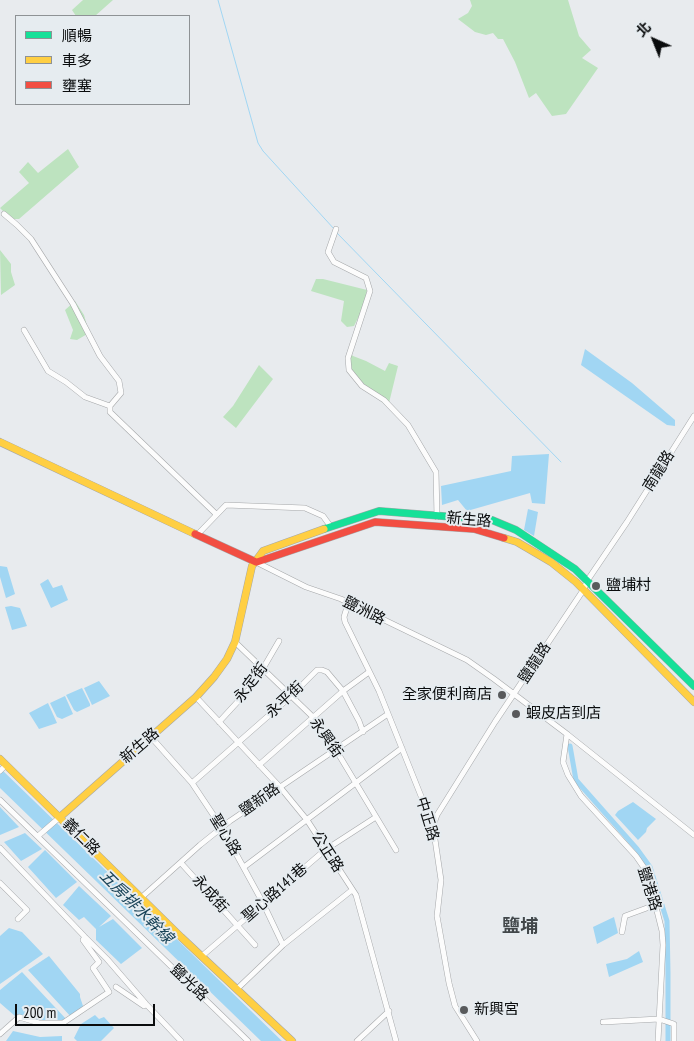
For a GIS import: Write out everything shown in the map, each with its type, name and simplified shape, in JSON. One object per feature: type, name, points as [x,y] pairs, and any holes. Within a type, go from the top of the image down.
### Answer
[{"type":"street","points":[[4,214],[31,239],[73,304],[100,356],[119,381],[121,393],[110,406],[110,412],[216,514]]},
{"type":"street","points":[[336,229],[328,252],[334,262],[366,278],[370,291],[348,358],[349,370],[362,386],[384,400],[408,425],[436,472],[437,517]]},
{"type":"street","points":[[24,330],[48,371],[85,397],[110,406]]},
{"type":"street","name":"南龍路","points":[[640,501],[694,416]]},
{"type":"street","name":"鹽洲路","points":[[0,442],[198,534],[306,587],[341,599],[467,660],[567,734],[694,835]]},
{"type":"street","name":"鹽龍路","points":[[433,826],[442,806],[495,722],[640,501]]},
{"type":"street","points":[[198,534],[226,505],[305,508],[323,516],[331,527]]},
{"type":"street","name":"新生路","points":[[40,834],[196,697],[227,659],[235,642],[252,566],[263,551],[378,511],[492,520],[504,524],[575,570],[694,686]]},
{"type":"street","name":"新生路","points":[[256,562],[375,522],[474,529],[517,542],[551,562],[584,589],[694,702]]},
{"type":"street","name":"中正路","points":[[348,604],[344,617],[345,622],[388,714],[433,826],[441,880],[437,916],[449,983],[456,1006],[477,1041]]},
{"type":"street","name":"永定街","points":[[219,722],[249,690],[264,669],[279,641]]},
{"type":"street","name":"永興街","points":[[235,642],[314,718],[336,750],[396,850]]},
{"type":"street","name":"永平街","points":[[192,783],[291,696],[317,670],[327,672],[343,691],[359,721],[362,732]]},
{"type":"street","points":[[259,765],[343,691],[369,672]]},
{"type":"street","name":"公正路","points":[[196,697],[280,787],[306,820],[356,895],[396,1041]]},
{"type":"street","name":"鹽新路","points":[[142,897],[222,828],[388,714]]},
{"type":"street","name":"鹽港路","points":[[567,734],[563,762],[568,776],[581,796],[646,869],[663,945],[658,1041]]},
{"type":"street","name":"聖心路","points":[[150,736],[192,783],[222,828],[263,903],[283,945]]},
{"type":"street","points":[[244,867],[402,748]]},
{"type":"street","name":"義仁路","points":[[0,759],[3,768],[142,897],[292,1041]]},
{"type":"street","name":"鹽光路","points":[[0,800],[40,834],[248,1041]]},
{"type":"street","name":"聖心路141巷","points":[[202,956],[325,850],[376,817]]},
{"type":"street","points":[[0,848],[107,959],[181,1041]]},
{"type":"street","name":"永成街","points":[[182,863],[255,945]]},
{"type":"street","points":[[0,883],[27,910],[18,919]]},
{"type":"street","points":[[237,989],[283,945],[352,890]]},
{"type":"street","points":[[622,932],[625,916],[655,905]]},
{"type":"street","points":[[0,1034],[19,1017],[39,1023],[63,1023],[109,992],[93,968],[99,962],[83,940],[85,937]]},
{"type":"street","points":[[116,987],[144,1006],[146,1004]]},
{"type":"street","points":[[357,1041],[389,1011]]},
{"type":"street","points":[[603,1022],[660,1020],[674,1024],[674,1041]]},
{"type":"green space","points":[[83,0],[113,0],[96,15],[75,15],[72,10]]},
{"type":"green space","points":[[470,0],[568,0],[579,36],[591,50],[582,58],[598,68],[566,114],[552,116],[536,93],[529,98],[515,62],[503,39],[498,39],[493,33],[486,35],[475,32],[458,19],[468,13],[472,6]]},
{"type":"green space","points":[[68,149],[79,167],[19,219],[11,219],[0,208],[29,183],[19,172],[28,162],[38,173]]},
{"type":"green space","points":[[0,250],[11,264],[15,285],[1,295]]},
{"type":"green space","points":[[316,279],[367,290],[364,306],[354,326],[347,327],[341,321],[344,301],[311,291]]},
{"type":"green space","points":[[75,301],[84,315],[89,333],[77,340],[70,339],[73,330],[65,310]]},
{"type":"green space","points":[[348,350],[353,356],[385,371],[389,363],[398,366],[388,407],[359,383],[348,369]]},
{"type":"green space","points":[[259,365],[273,379],[236,428],[223,417],[233,406]]},
{"type":"water","points":[[585,349],[632,383],[675,420],[675,426],[667,425],[581,365]]},
{"type":"water","points":[[549,454],[545,504],[532,503],[530,493],[467,511],[458,500],[442,505],[441,486],[511,471],[512,456]]},
{"type":"water","points":[[528,509],[538,512],[534,536],[524,530]]},
{"type":"water","points":[[0,566],[7,567],[15,594],[6,598],[0,577]]},
{"type":"water","points":[[48,579],[53,588],[62,585],[68,600],[51,608],[40,584]]},
{"type":"water","points":[[5,607],[20,608],[27,626],[12,630]]},
{"type":"water","points":[[99,681],[110,696],[92,705],[84,688]]},
{"type":"water","points":[[82,688],[90,706],[77,712],[66,695]]},
{"type":"water","points":[[65,696],[73,714],[62,719],[57,717],[50,703]]},
{"type":"water","points":[[48,703],[57,723],[39,729],[29,713]]},
{"type":"water","name":"五房排水幹線","points":[[0,768],[282,1041],[261,1041],[0,788]]},
{"type":"water","points":[[633,802],[656,819],[638,840],[615,815]]},
{"type":"water","points":[[0,807],[19,827],[0,835]]},
{"type":"water","points":[[25,833],[42,849],[21,861],[4,842]]},
{"type":"water","points":[[45,850],[77,882],[56,898],[28,867]]},
{"type":"water","points":[[79,886],[111,916],[99,927],[113,919],[142,948],[121,964],[96,940],[96,929],[84,917],[79,920],[63,905]]},
{"type":"water","points":[[614,917],[618,933],[597,944],[593,927]]},
{"type":"water","points":[[9,928],[22,932],[43,954],[0,984],[0,936]]},
{"type":"water","points":[[639,951],[643,962],[609,977],[606,964],[627,959]]},
{"type":"water","points":[[49,956],[80,994],[84,1009],[72,1018],[28,970]]},
{"type":"water","points":[[22,972],[67,1020],[36,1025],[15,1016],[0,1003],[0,990]]},
{"type":"water","points":[[95,1015],[99,1019],[104,1017],[114,1028],[101,1041],[77,1041],[74,1038],[81,1024]]},
{"type":"water","points":[[13,1031],[40,1037],[62,1036],[62,1041],[6,1041]]},
{"type":"waterway","points":[[218,0],[258,143],[263,151],[335,230]]},
{"type":"waterway","points":[[337,233],[561,462]]},
{"type":"waterway","points":[[570,746],[576,780],[637,849],[650,867],[667,921],[668,1041]]},
{"type":"traffic: fast","points":[[324,529],[379,511],[492,520],[516,530],[575,569],[694,686]]},
{"type":"traffic: slow","points":[[0,442],[195,534]]},
{"type":"traffic: slow","points":[[60,817],[196,697],[214,677],[227,659],[235,642],[252,566],[263,551],[324,529]]},
{"type":"traffic: slow","points":[[504,538],[517,542],[551,562],[576,582],[694,702]]},
{"type":"traffic: slow","points":[[0,759],[181,937],[292,1041]]},
{"type":"traffic: jam","points":[[257,562],[375,522],[474,529],[504,538]]},
{"type":"traffic: jam","points":[[195,534],[256,562]]},
{"type":"place","name":"鹽埔村","points":[[596,586]]},
{"type":"place","name":"全家便利商店","points":[[502,695]]},
{"type":"place","name":"蝦皮店到店","points":[[516,714]]},
{"type":"place","name":"新興宮","points":[[464,1010]]},
{"type":"district","name":"鹽埔","points":[[520,927]]}]
